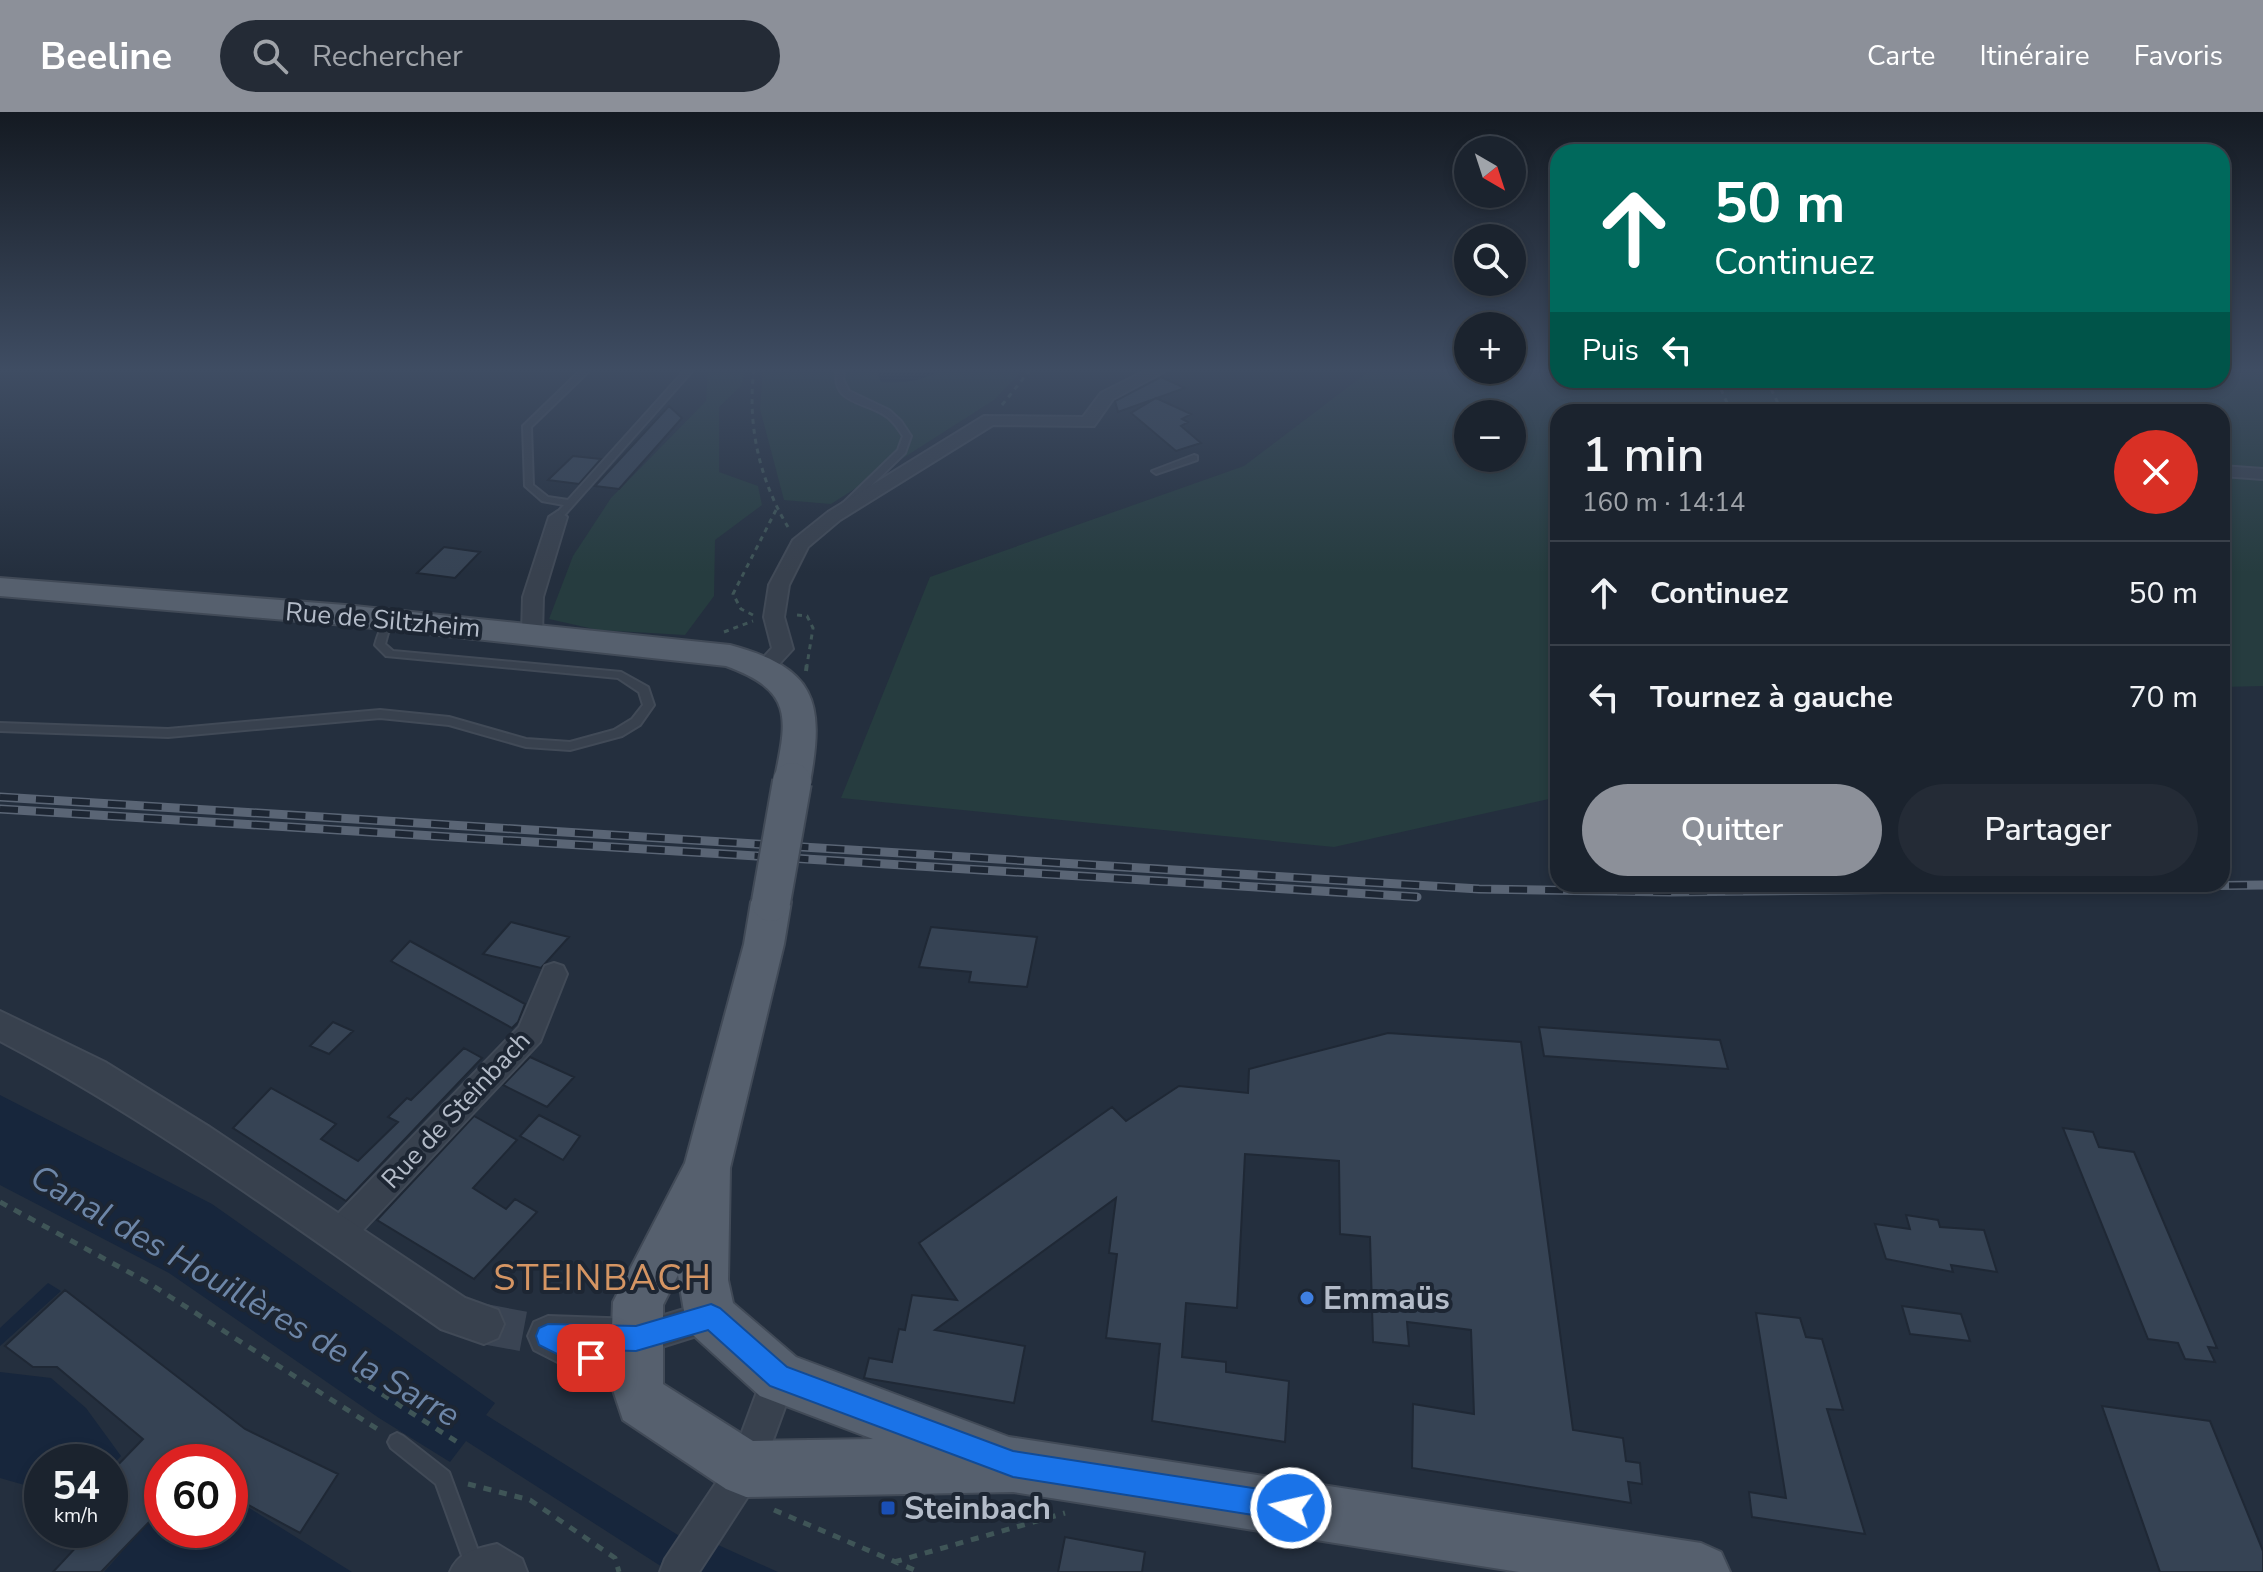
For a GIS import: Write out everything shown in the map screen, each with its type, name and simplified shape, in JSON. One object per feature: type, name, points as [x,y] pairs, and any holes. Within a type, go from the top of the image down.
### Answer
[{"type":"main road","name":"Rue de Siltzheim","points":[[0,587],[393,620],[707,652],[764,668]]},
{"type":"main road","points":[[764,668],[786,686],[802,714],[801,735],[764,944],[707,1168],[703,1280],[711,1317],[779,1377],[1013,1464],[1701,1572]]},
{"type":"main road","points":[[707,1168],[638,1302],[636,1360],[642,1401],[729,1495],[1013,1464]]},
{"type":"street","points":[[764,668],[783,649],[774,617],[779,585],[800,544],[834,516],[962,437]]},
{"type":"street","points":[[2230,472],[2263,474]]},
{"type":"street","points":[[532,634],[533,597],[564,510]]},
{"type":"street","name":"Rue de Steinbach","points":[[339,1234],[530,1034],[554,974]]},
{"type":"street","points":[[0,1025],[93,1073],[339,1234],[455,1315],[484,1324]]},
{"type":"street","points":[[636,1360],[711,1317]]},
{"type":"street","points":[[678,1572],[729,1495],[779,1377]]},
{"type":"lane","points":[[527,437],[529,486],[564,510],[627,437]]},
{"type":"lane","points":[[834,516],[902,451],[907,437]]},
{"type":"lane","points":[[1156,471],[1194,458]]},
{"type":"lane","points":[[0,727],[168,733],[380,714],[449,721],[526,743],[570,746],[618,733],[636,722],[649,705],[644,690],[621,675],[390,654],[380,645],[383,633],[393,620]]},
{"type":"lane","points":[[397,1442],[443,1478],[484,1570]]},
{"type":"path","points":[[756,437],[776,510],[733,594],[741,609],[749,614],[774,617]]},
{"type":"path","points":[[0,1202],[64,1233],[155,1284],[397,1442]]},
{"type":"path","points":[[355,1377],[462,1445]]},
{"type":"path","points":[[443,1478],[530,1500],[615,1558],[619,1572]]},
{"type":"path","points":[[894,1562],[1079,1509]]},
{"type":"path","points":[[785,1513],[919,1572]]},
{"type":"green space","points":[[671,437],[719,437],[719,472],[758,486],[762,505],[715,540],[714,596],[685,635],[598,630],[549,619],[573,556],[611,498]]},
{"type":"green space","points":[[767,437],[936,437],[831,504],[784,500]]},
{"type":"green space","points":[[1282,437],[1454,437],[1454,472],[1526,472],[1526,437],[1550,437],[1550,799],[1334,847],[841,798],[930,577],[1244,466]]},
{"type":"green space","points":[[2230,437],[2263,437],[2263,686],[2230,687]]},
{"type":"water","name":"Canal des Houillères de la Sarre","points":[[0,1095],[212,1204],[495,1403],[486,1415],[681,1537],[716,1544],[778,1572],[670,1572],[466,1441],[450,1462],[379,1418],[169,1273],[0,1185]]},
{"type":"water","points":[[48,1283],[61,1291],[0,1346],[0,1328]]},
{"type":"water","points":[[0,1372],[51,1378],[86,1408],[112,1444],[24,1444],[24,1485],[0,1478]]},
{"type":"water","points":[[248,1507],[352,1572],[104,1572],[144,1527],[144,1548],[248,1548]]},
{"type":"building","points":[[640,437],[665,437],[619,489],[595,486]]},
{"type":"building","points":[[1160,437],[1194,437],[1201,443],[1176,451]]},
{"type":"building","points":[[573,456],[601,459],[579,484],[548,480]]},
{"type":"building","points":[[444,547],[480,552],[455,578],[417,573]]},
{"type":"building","points":[[511,922],[569,937],[541,968],[483,954]]},
{"type":"building","points":[[931,927],[1037,937],[1027,987],[969,982],[971,972],[919,967]]},
{"type":"building","points":[[410,941],[525,1004],[518,1022],[512,1028],[391,961]]},
{"type":"building","points":[[333,1022],[353,1031],[329,1054],[310,1046]]},
{"type":"building","points":[[1539,1027],[1720,1040],[1728,1069],[1544,1056]]},
{"type":"building","points":[[1388,1033],[1521,1042],[1573,1430],[1623,1438],[1626,1461],[1640,1463],[1642,1484],[1628,1482],[1631,1503],[1412,1468],[1413,1404],[1474,1414],[1471,1330],[1407,1322],[1409,1346],[1373,1342],[1370,1237],[1340,1234],[1339,1161],[1245,1154],[1237,1308],[1186,1303],[1182,1357],[1226,1362],[1226,1372],[1289,1381],[1285,1442],[1152,1421],[1160,1344],[1106,1338],[1117,1254],[1109,1253],[1116,1198],[935,1330],[1025,1346],[1014,1403],[864,1378],[869,1358],[892,1362],[899,1329],[905,1330],[912,1295],[957,1300],[919,1243],[1112,1107],[1126,1121],[1179,1086],[1248,1093],[1249,1069]]},
{"type":"building","points":[[464,1048],[482,1058],[346,1201],[233,1128],[271,1088],[336,1124],[321,1139],[358,1161],[398,1122],[388,1117],[407,1098],[411,1100]]},
{"type":"building","points":[[530,1057],[574,1077],[547,1107],[503,1085]]},
{"type":"building","points":[[539,1115],[580,1136],[563,1160],[520,1136]]},
{"type":"building","points":[[474,1116],[517,1140],[473,1188],[506,1209],[515,1199],[537,1212],[474,1279],[377,1220]]},
{"type":"building","points":[[2063,1128],[2093,1132],[2099,1147],[2134,1152],[2217,1348],[2208,1347],[2215,1362],[2185,1359],[2178,1343],[2148,1339]]},
{"type":"building","points":[[1906,1215],[1938,1220],[1940,1227],[1984,1230],[1997,1272],[1951,1265],[1953,1272],[1886,1259],[1875,1224],[1910,1229]]},
{"type":"building","points":[[65,1290],[245,1429],[338,1474],[300,1533],[248,1505],[248,1444],[144,1444],[144,1527],[128,1544],[128,1454],[143,1439],[57,1367],[33,1367],[5,1346]]},
{"type":"building","points":[[1902,1306],[1961,1314],[1970,1341],[1910,1334]]},
{"type":"building","points":[[1756,1313],[1800,1318],[1806,1337],[1822,1339],[1843,1410],[1827,1409],[1865,1534],[1752,1517],[1749,1492],[1786,1498]]},
{"type":"building","points":[[2102,1406],[2210,1421],[2263,1551],[2263,1572],[2160,1572]]},
{"type":"building","points":[[1065,1537],[1145,1552],[1142,1572],[1058,1572]]},
{"type":"building","points":[[75,1548],[124,1548],[101,1572],[53,1572]]},
{"type":"tunnel","points":[[484,1324],[548,1336]]},
{"type":"railway","points":[[0,797],[1479,889],[1550,890]]},
{"type":"railway","points":[[0,809],[1417,897]]},
{"type":"railway","points":[[2230,885],[2263,885]]},
{"type":"place","name":"Emmaüs","points":[[1307,1298]]},
{"type":"place","name":"Steinbach","points":[[888,1508]]},
{"type":"district","name":"STEINBACH","points":[[603,1278]]},
{"type":"route","points":[[591,1358],[548,1336],[636,1339],[711,1317],[779,1377],[1013,1464],[1291,1508]]}]
